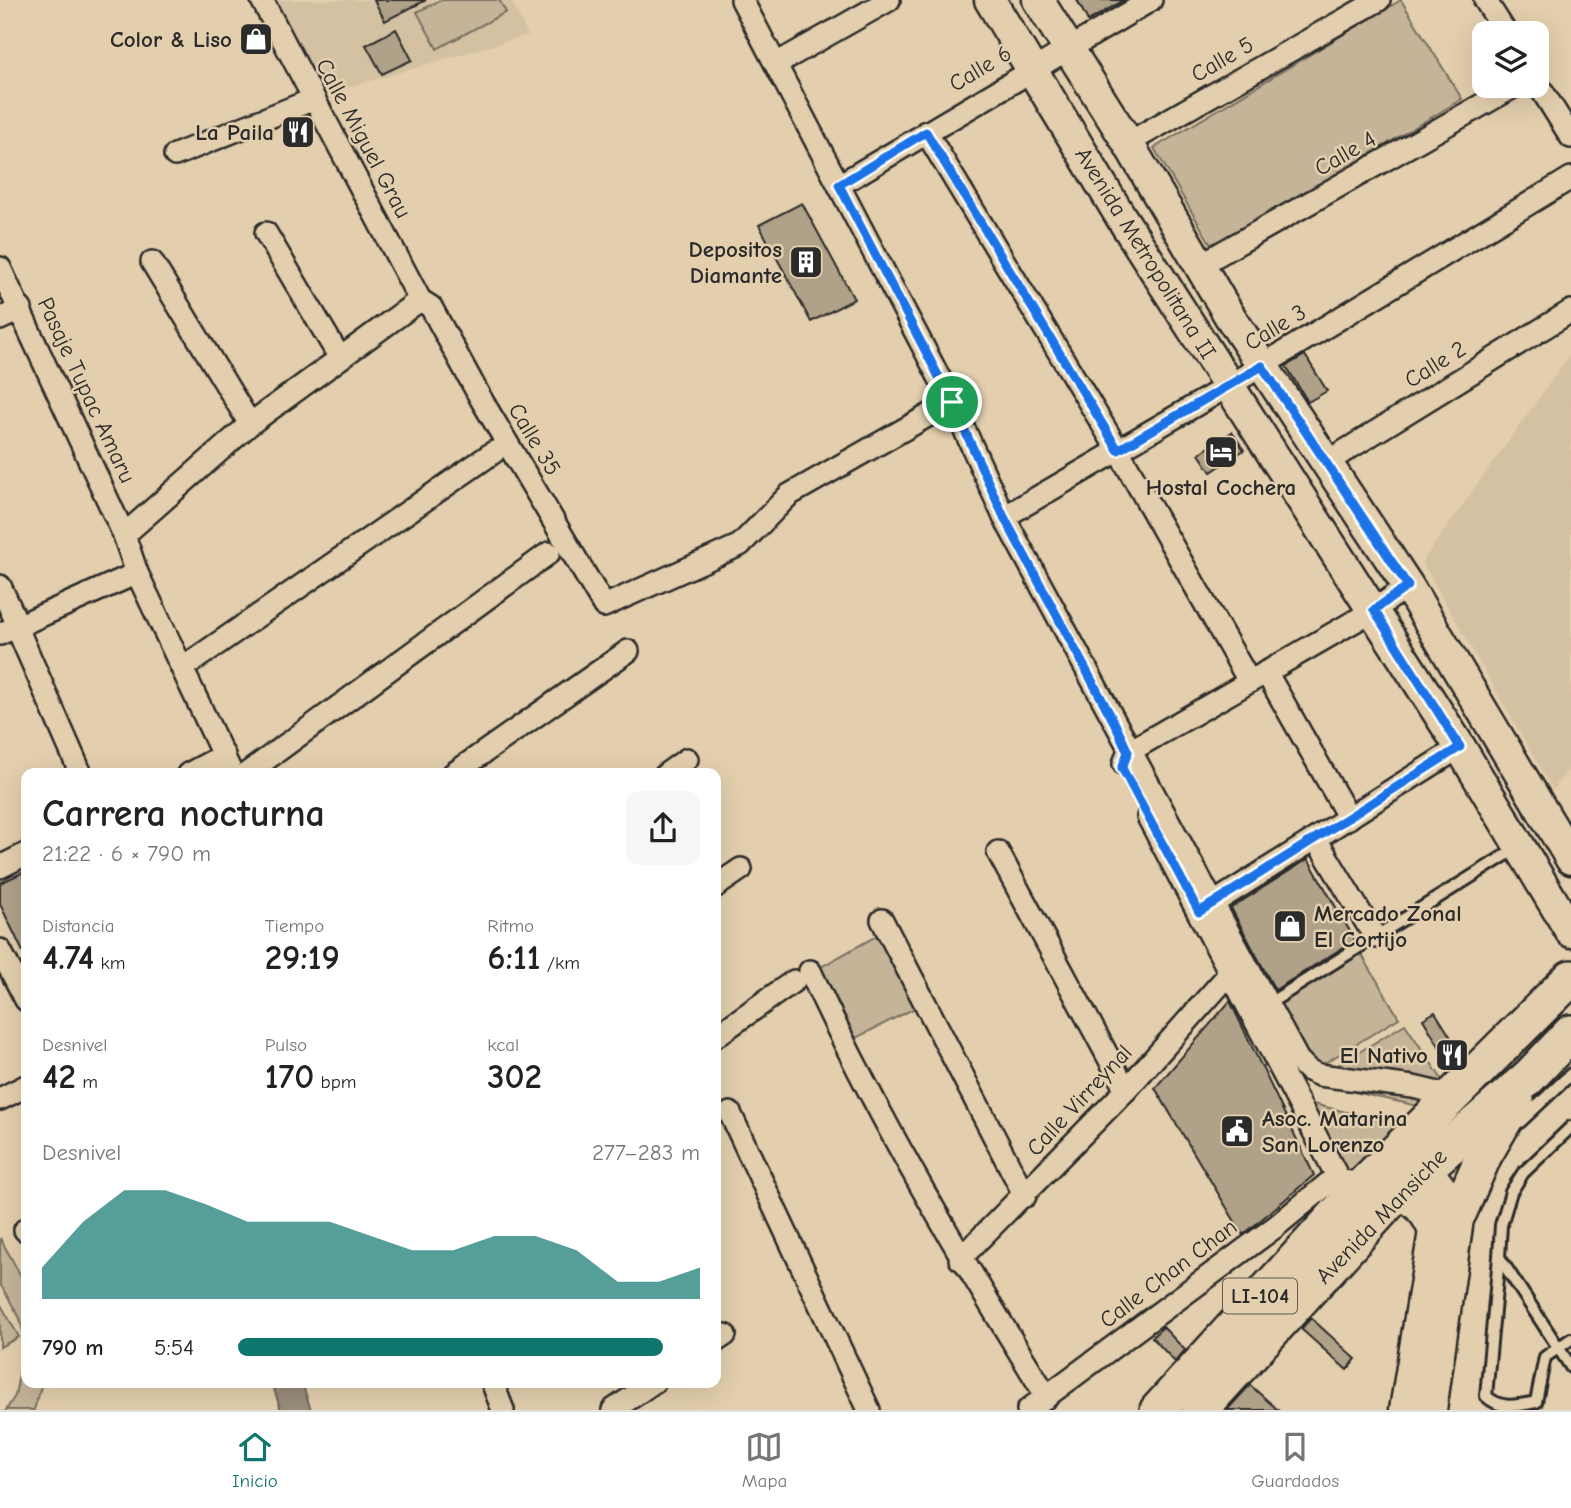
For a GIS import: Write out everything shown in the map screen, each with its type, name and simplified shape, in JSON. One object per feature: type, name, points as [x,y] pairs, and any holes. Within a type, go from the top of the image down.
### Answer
[{"type":"highway","name":"Avenida Mansiche","points":[[1199,1395],[1350,1180],[1404,1172],[1451,1096],[1571,978]]},
{"type":"highway","name":"Avenida Mansiche","points":[[1158,1410],[1199,1395],[1404,1172],[1529,1077],[1571,1032]]},
{"type":"highway","points":[[1459,1212],[1484,1155],[1529,1077]]},
{"type":"main road","name":"Avenida Metropolitana II","points":[[990,0],[1121,217],[1460,747],[1571,932]]},
{"type":"main road","name":"Avenida Metropolitana II","points":[[1038,0],[1128,143],[1262,366],[1408,586],[1571,859]]},
{"type":"main road","points":[[1404,1172],[1436,1182],[1459,1212],[1431,1410]]},
{"type":"main road","points":[[1404,1172],[1434,1231],[1405,1410]]},
{"type":"street","name":"Calle Miguel Grau","points":[[262,0],[420,300]]},
{"type":"street","points":[[742,0],[952,402],[1004,517],[1207,908],[1268,1004],[1298,1060],[1308,1070],[1451,1096]]},
{"type":"street","points":[[776,64],[889,0]]},
{"type":"street","name":"Calle 6","points":[[839,185],[1032,68],[1151,0]]},
{"type":"street","name":"Calle 5","points":[[1128,143],[1379,0]]},
{"type":"street","points":[[1485,0],[1498,21]]},
{"type":"street","name":"Calle 4","points":[[1200,265],[1494,98]]},
{"type":"street","points":[[1546,98],[1571,137]]},
{"type":"street","points":[[175,155],[314,99]]},
{"type":"street","points":[[926,132],[1257,676],[1349,818]]},
{"type":"street","name":"Calle 3","points":[[1004,517],[1262,366],[1571,178]]},
{"type":"street","points":[[266,233],[340,358]]},
{"type":"street","points":[[152,262],[250,424]]},
{"type":"street","name":"Pasaje Tupac Amaru","points":[[0,268],[124,535],[137,573],[228,764]]},
{"type":"street","points":[[124,535],[250,424],[420,300]]},
{"type":"street","name":"Calle 35","points":[[420,300],[431,307],[481,400],[604,606],[740,545],[789,495],[952,402]]},
{"type":"street","points":[[0,319],[21,309]]},
{"type":"street","name":"Calle 2","points":[[1326,462],[1571,311]]},
{"type":"street","points":[[184,667],[494,452]]},
{"type":"street","points":[[254,768],[548,554]]},
{"type":"street","points":[[13,632],[137,573]]},
{"type":"street","points":[[0,586],[13,632],[77,768]]},
{"type":"street","points":[[1128,752],[1374,610],[1408,586]]},
{"type":"street","points":[[462,768],[628,651]]},
{"type":"street","points":[[1207,908],[1460,747]]},
{"type":"street","points":[[674,768],[687,759]]},
{"type":"street","points":[[1316,839],[1375,937]]},
{"type":"street","points":[[998,852],[1126,1090]]},
{"type":"street","points":[[0,867],[21,856]]},
{"type":"street","points":[[721,883],[741,869]]},
{"type":"street","points":[[1207,908],[1231,972],[1350,1180]]},
{"type":"street","points":[[882,920],[1025,1196]]},
{"type":"street","points":[[0,950],[21,990]]},
{"type":"street","name":"Calle Virreynal","points":[[960,1259],[1025,1196],[1126,1090],[1231,972]]},
{"type":"street","points":[[721,1033],[802,976],[960,1259],[1047,1397]]},
{"type":"street","points":[[0,1099],[21,1088]]},
{"type":"street","points":[[730,1113],[869,1410]]},
{"type":"street","name":"Calle Chan Chan","points":[[1028,1410],[1296,1211],[1350,1180]]},
{"type":"street","points":[[494,1388],[503,1410]]},
{"type":"street","points":[[613,1410],[645,1388]]},
{"type":"lane","points":[[1268,1004],[1520,847]]},
{"type":"lane","points":[[1484,1155],[1571,1074]]},
{"type":"lane","points":[[1571,1127],[1523,1173],[1511,1192],[1501,1225],[1486,1396],[1495,1407],[1503,1408],[1536,1402],[1545,1357],[1571,1339]]},
{"type":"lane","points":[[1499,1257],[1571,1367]]},
{"type":"shaded area","points":[[271,0],[511,0],[528,35],[318,96]]},
{"type":"shaded area","points":[[441,0],[499,0],[506,12],[437,49],[417,12]]},
{"type":"shaded area","points":[[1401,0],[1462,99],[1213,248],[1154,148]]},
{"type":"shaded area","points":[[1571,353],[1571,765],[1553,790],[1422,562]]},
{"type":"shaded area","points":[[882,933],[919,1006],[856,1038],[821,967]]},
{"type":"shaded area","points":[[1359,950],[1399,1018],[1315,1069],[1276,1005]]},
{"type":"shaded area","points":[[1405,1024],[1445,1084],[1422,1107],[1336,1088],[1320,1076]]},
{"type":"shaded area","points":[[1309,1103],[1408,1127],[1361,1177],[1347,1174]]},
{"type":"shaded area","points":[[0,1238],[21,1276],[21,1323],[0,1284]]},
{"type":"shaded area","points":[[0,1303],[19,1337],[0,1347]]},
{"type":"shaded area","points":[[21,1363],[21,1388],[41,1388],[34,1410],[6,1410],[15,1396]]},
{"type":"shaded area","points":[[274,1388],[304,1388],[311,1410],[281,1410]]},
{"type":"building","points":[[374,0],[426,0],[385,21]]},
{"type":"building","points":[[1077,0],[1124,0],[1088,21]]},
{"type":"building","points":[[396,29],[412,60],[382,74],[366,45]]},
{"type":"building","name":"Depositos Diamante","points":[[802,203],[854,299],[811,322],[759,225]]},
{"type":"building","points":[[1305,355],[1327,391],[1308,402],[1286,366]]},
{"type":"building","name":"Hostal Cochera","points":[[1232,432],[1244,450],[1211,472],[1199,454]]},
{"type":"building","name":"Mercado Zonal El Cortijo","points":[[1308,859],[1355,940],[1275,990],[1231,908]]},
{"type":"building","points":[[21,873],[21,948],[0,904],[0,883]]},
{"type":"building","name":"Asoc. Matarina San Lorenzo","points":[[1230,1001],[1314,1175],[1243,1235],[1155,1088]]},
{"type":"building","points":[[1435,1012],[1460,1052],[1449,1063],[1423,1019]]},
{"type":"building","points":[[1311,1318],[1356,1359],[1347,1370],[1301,1329]]},
{"type":"building","points":[[1163,1327],[1185,1350],[1175,1362],[1152,1337]]},
{"type":"building","points":[[1250,1385],[1278,1410],[1227,1410]]},
{"type":"place","name":"Color & Liso","points":[[256,39]]},
{"type":"place","name":"La Paila","points":[[298,132]]},
{"type":"place","name":"Depositos Diamante","points":[[806,262]]},
{"type":"place","name":"Hostal Cochera","points":[[1221,452]]},
{"type":"place","name":"Mercado Zonal El Cortijo","points":[[1290,926]]},
{"type":"place","name":"El Nativo","points":[[1452,1055]]},
{"type":"place","name":"Asoc. Matarina San Lorenzo","points":[[1237,1131]]},
{"type":"route","points":[[926,132],[1118,450],[1262,366],[1408,586],[1374,610],[1460,747],[1199,912],[1122,768],[1128,752],[1004,517],[952,402],[839,185],[926,132]]}]
